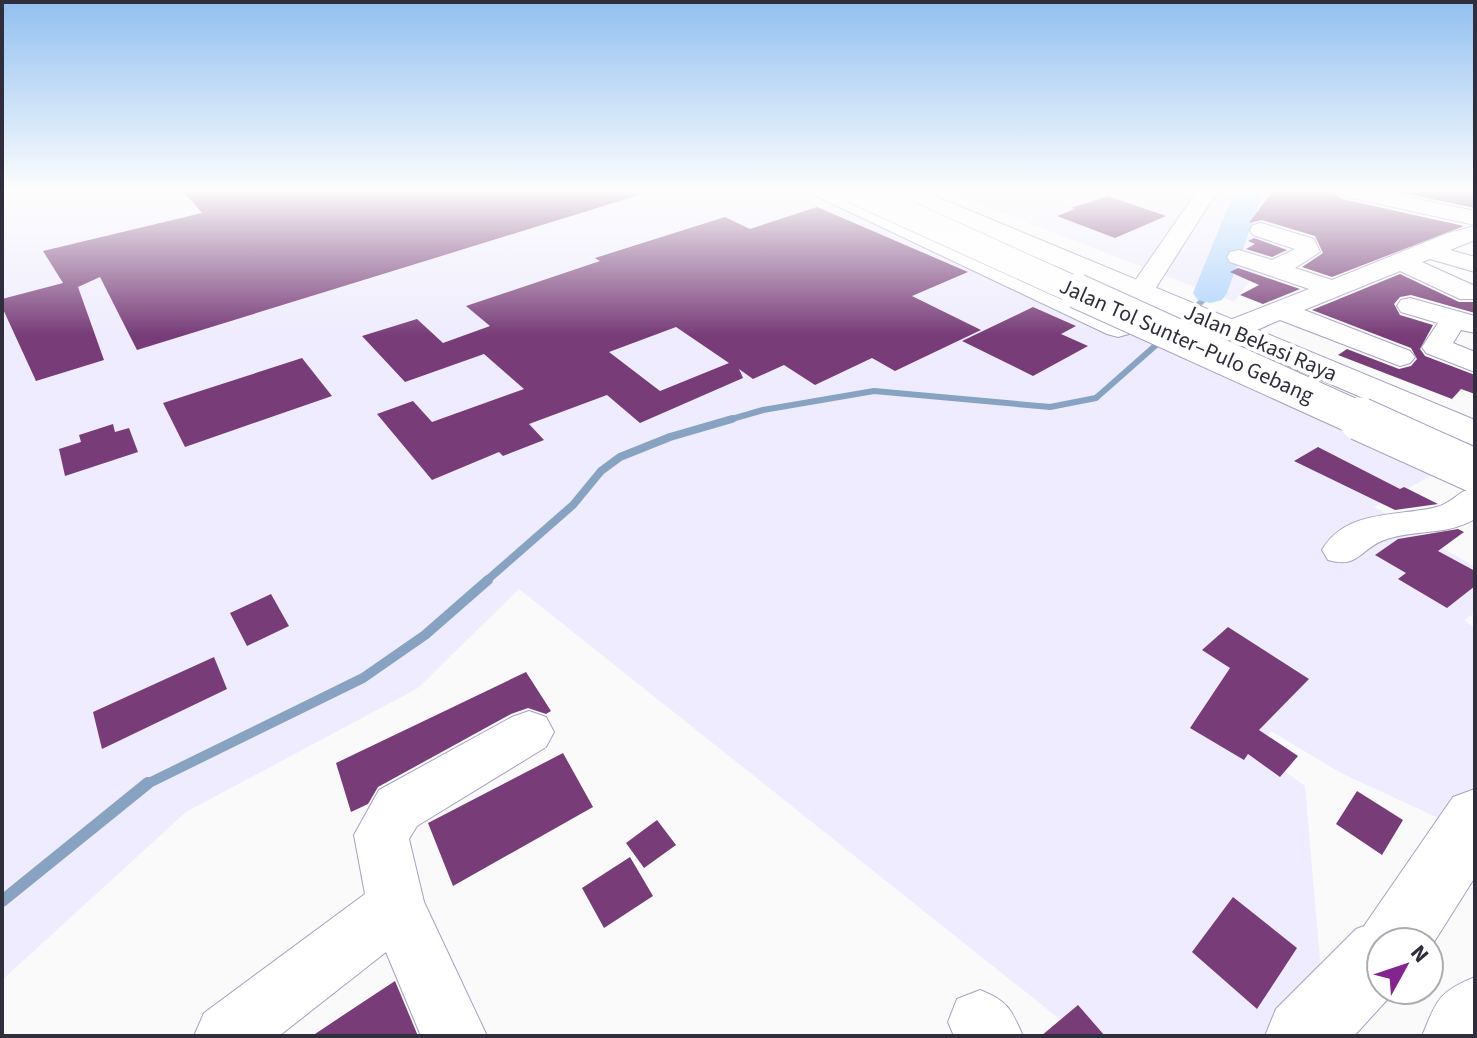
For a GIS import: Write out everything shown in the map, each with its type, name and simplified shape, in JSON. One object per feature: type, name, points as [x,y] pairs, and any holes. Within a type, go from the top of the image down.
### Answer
[{"type":"main road","name":"Jalan Bekasi Raya","points":[[927,238],[1475,489]]},
{"type":"main road","name":"Jalan Tol Sunter–Pulo Gebang","points":[[961,238],[1475,471]]},
{"type":"main road","name":"Jalan Tol Sunter–Pulo Gebang","points":[[1001,238],[1474,436]]},
{"type":"main road","name":"Jalan Bekasi Raya","points":[[1015,238],[1474,436]]},
{"type":"main road","points":[[1404,926],[1425,899],[1475,818]]},
{"type":"main road","points":[[1303,1036],[1365,971]]},
{"type":"main road","points":[[1460,1036],[1475,1014]]},
{"type":"street","points":[[1097,318],[1149,294],[1181,238]]},
{"type":"street","points":[[1284,263],[1308,252],[1306,244],[1288,238]]},
{"type":"street","points":[[1226,327],[1362,279],[1400,262],[1433,242],[1450,238]]},
{"type":"street","points":[[1433,242],[1475,265]]},
{"type":"street","points":[[1239,257],[1362,279]]},
{"type":"street","points":[[1400,262],[1469,293]]},
{"type":"street","points":[[1284,263],[1333,289]]},
{"type":"street","points":[[1410,306],[1465,322]]},
{"type":"street","points":[[1280,310],[1400,357]]},
{"type":"street","points":[[1465,322],[1436,347],[1475,363]]},
{"type":"street","points":[[1342,550],[1376,529],[1420,524],[1464,508],[1475,498]]},
{"type":"street","points":[[454,1036],[396,907],[381,835],[398,808],[529,732]]},
{"type":"street","points":[[227,1036],[396,907]]},
{"type":"shaded area","points":[[2,238],[929,238],[1438,472],[1374,507],[1475,567],[1475,613],[1464,620],[1475,628],[1475,835],[1341,773],[1271,731],[1256,751],[1305,786],[1324,1006],[1292,1036],[1081,1036],[519,589],[418,688],[186,812],[2,980]]},
{"type":"shaded area","points":[[1068,238],[1275,238],[1266,260],[1234,302]]},
{"type":"building","points":[[96,238],[498,238],[137,350],[100,277],[78,287],[104,360],[36,381],[2,307],[2,299],[63,283],[43,251]]},
{"type":"building","points":[[657,238],[890,238],[968,272],[912,296],[981,330],[895,371],[872,358],[815,385],[784,365],[753,379],[739,369],[743,378],[640,423],[607,395],[529,424],[544,440],[503,456],[499,452],[432,480],[377,414],[413,401],[432,422],[524,389],[484,354],[405,382],[362,336],[417,319],[443,343],[490,326],[466,306],[600,261],[595,258]],"holes":[[[676,327],[729,363],[660,391],[609,352]]]},
{"type":"building","points":[[1255,238],[1287,250],[1272,257],[1246,249],[1255,244],[1248,241]]},
{"type":"building","points":[[1316,238],[1432,238],[1332,277],[1302,267],[1323,253]]},
{"type":"building","points":[[1238,268],[1300,289],[1263,304],[1240,295],[1259,285],[1230,272]]},
{"type":"building","points":[[1400,274],[1459,302],[1475,302],[1475,313],[1411,295],[1400,297],[1394,304],[1400,315],[1433,325],[1420,349],[1425,356],[1475,375],[1475,394],[1461,389],[1452,399],[1338,355],[1347,349],[1399,369],[1411,366],[1417,359],[1411,348],[1312,310]]},
{"type":"building","points":[[1033,307],[1076,326],[1061,334],[1088,346],[1033,376],[962,341]]},
{"type":"building","points":[[302,358],[332,396],[185,447],[163,403]]},
{"type":"building","points":[[113,424],[115,432],[129,428],[138,452],[65,476],[59,449],[81,442],[79,435]]},
{"type":"building","points":[[1318,447],[1400,489],[1404,487],[1438,504],[1395,510],[1294,461]]},
{"type":"building","points":[[1458,529],[1464,532],[1438,551],[1475,571],[1475,586],[1447,608],[1398,579],[1406,573],[1375,555],[1398,539]]},
{"type":"building","points":[[271,594],[289,626],[247,646],[230,613]]},
{"type":"building","points":[[1228,627],[1309,679],[1259,730],[1298,756],[1280,777],[1248,754],[1244,760],[1190,728],[1230,668],[1202,650]]},
{"type":"building","points":[[214,657],[227,689],[102,749],[93,712]]},
{"type":"building","points":[[526,672],[551,711],[546,714],[528,708],[511,714],[378,787],[368,804],[351,812],[336,763]]},
{"type":"building","points":[[563,753],[593,807],[453,886],[428,823]]},
{"type":"building","points":[[1357,791],[1403,820],[1382,855],[1336,824]]},
{"type":"building","points":[[657,820],[676,845],[644,868],[626,843]]},
{"type":"building","points":[[630,857],[653,896],[604,928],[582,888]]},
{"type":"building","points":[[1233,897],[1297,948],[1257,1009],[1192,952]]},
{"type":"building","points":[[395,981],[418,1036],[312,1036],[351,1010]]},
{"type":"building","points":[[1078,1005],[1105,1036],[1041,1036]]},
{"type":"waterway","points":[[1210,293],[1232,238]]},
{"type":"waterway","points":[[1191,312],[1210,293]]},
{"type":"waterway","points":[[725,421],[763,410],[874,391],[1050,407],[1096,398],[1164,338]]},
{"type":"waterway","points":[[485,582],[573,505],[601,471],[620,457],[670,437],[732,419]]},
{"type":"waterway","points":[[146,784],[363,678],[425,635],[488,580]]},
{"type":"waterway","points":[[2,901],[146,784]]}]
